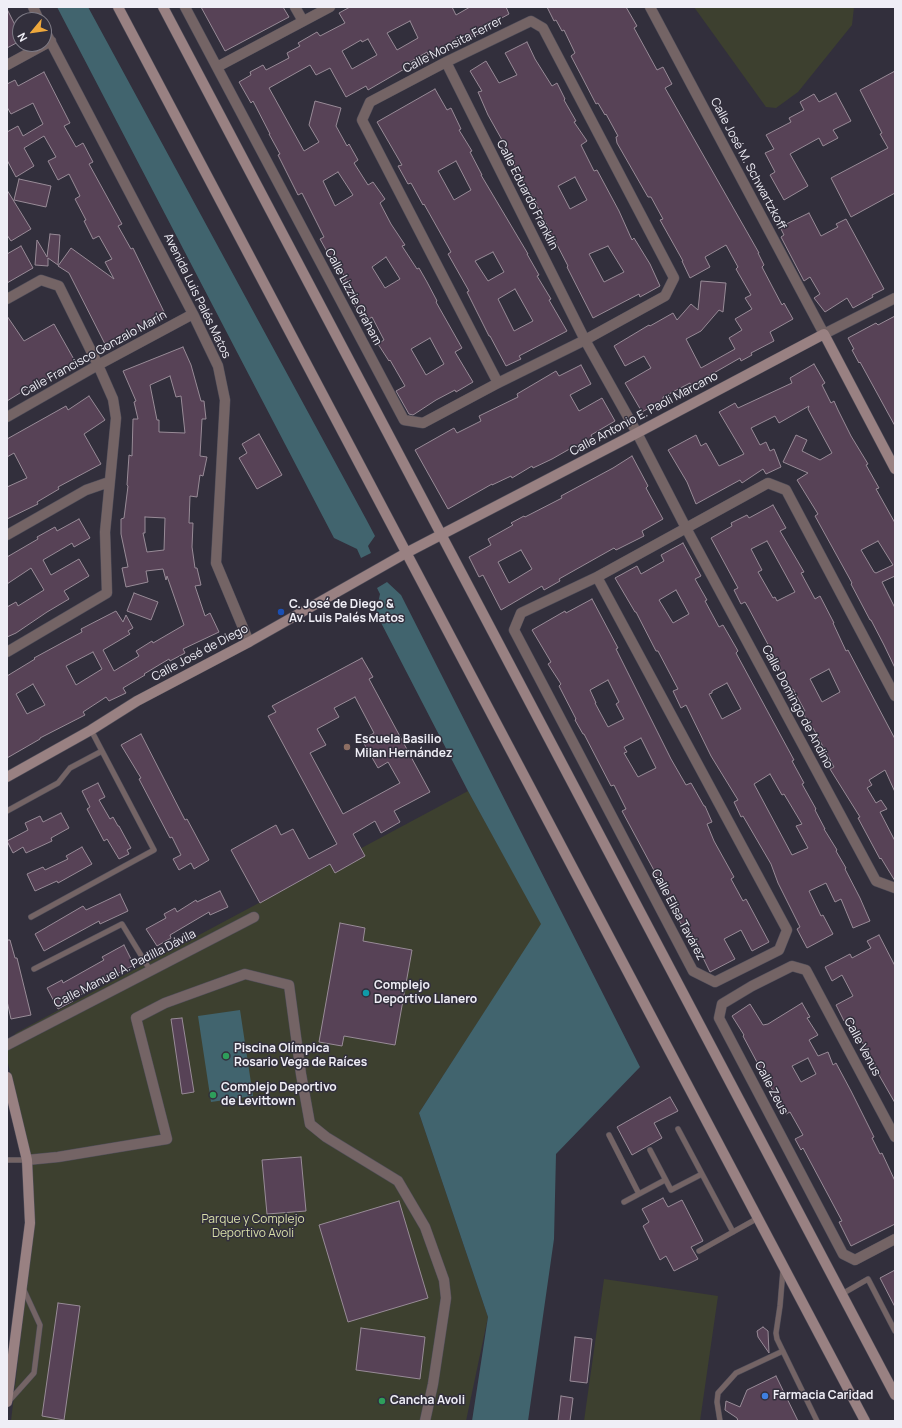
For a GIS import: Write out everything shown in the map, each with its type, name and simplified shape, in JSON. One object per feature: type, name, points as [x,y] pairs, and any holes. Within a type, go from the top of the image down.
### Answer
[{"type":"street","points":[[118,7],[865,1421]]},
{"type":"street","points":[[163,7],[895,1394]]},
{"type":"street","name":"Calle Lizzie Graham","points":[[186,7],[404,420],[423,423],[498,383],[585,340]]},
{"type":"street","points":[[295,7],[303,21]]},
{"type":"street","points":[[217,67],[330,7]]},
{"type":"street","name":"Calle José M. Schwartzkoff","points":[[650,7],[824,334]]},
{"type":"street","name":"Calle Monsita Ferrer","points":[[498,383],[362,120],[370,102],[446,62],[531,21],[543,28],[674,278],[665,296],[585,340]]},
{"type":"street","name":"Avenida Luis Palés Matos","points":[[52,43],[193,314],[218,366],[225,400],[216,563],[249,642]]},
{"type":"street","points":[[7,65],[31,52]]},
{"type":"street","name":"Calle Eduardo Franklin","points":[[446,62],[585,340]]},
{"type":"street","points":[[7,299],[41,280],[59,286],[113,399],[116,418],[105,532],[107,594],[7,652]]},
{"type":"street","name":"Calle Antonio E. Paoli Marcano","points":[[406,553],[895,298]]},
{"type":"street","name":"Calle Francisco Gonzalo Marín","points":[[7,417],[98,365],[193,314]]},
{"type":"street","points":[[824,334],[895,469]]},
{"type":"street","name":"Calle Domingo de Andino","points":[[585,340],[637,433],[686,528],[876,881],[895,888]]},
{"type":"street","points":[[7,535],[86,490],[109,482]]},
{"type":"street","points":[[686,528],[768,483],[786,490],[895,696]]},
{"type":"street","name":"Calle Elisa Tavárez","points":[[597,577],[787,930],[779,950],[715,982],[693,971],[514,630],[521,613],[597,577],[686,528]]},
{"type":"street","name":"Calle José de Diego","points":[[7,777],[90,730],[137,701],[249,642],[406,553]]},
{"type":"street","name":"Calle Manuel A. Padilla Dávila","points":[[7,1045],[254,917]]},
{"type":"street","name":"Calle Zeus","points":[[806,970],[792,966],[752,986],[722,1004],[720,1018],[843,1254],[855,1260],[895,1239]]},
{"type":"street","name":"Calle Venus","points":[[806,970],[895,1137]]},
{"type":"street","points":[[27,1160],[58,1157],[167,1139],[136,1018],[165,1003],[245,974],[289,985],[301,1074],[310,1124],[326,1137],[398,1181],[425,1227],[444,1280],[446,1298],[433,1384],[425,1421]]},
{"type":"street","points":[[7,1077],[27,1160],[30,1223],[7,1403]]},
{"type":"lane","points":[[31,917],[154,850],[90,730]]},
{"type":"lane","points":[[7,811],[58,783],[70,768],[102,751]]},
{"type":"lane","points":[[34,969],[122,924],[150,970]]},
{"type":"lane","points":[[678,1129],[733,1232]]},
{"type":"lane","points":[[609,1135],[639,1194]]},
{"type":"lane","points":[[650,1150],[671,1190],[702,1174]]},
{"type":"lane","points":[[7,1160],[27,1160]]},
{"type":"lane","points":[[624,1202],[665,1180]]},
{"type":"lane","points":[[699,1252],[758,1218]]},
{"type":"lane","points":[[783,1266],[776,1333],[778,1343],[817,1421]]},
{"type":"lane","points":[[842,1294],[868,1279],[895,1331]]},
{"type":"lane","points":[[7,1403],[34,1373],[40,1325],[23,1287]]},
{"type":"lane","points":[[720,1421],[717,1402],[718,1393],[731,1378],[736,1373],[783,1351]]},
{"type":"green space","points":[[694,7],[854,7],[852,25],[798,92],[776,108],[766,107]]},
{"type":"green space","name":"Complejo Deportivo de Levittown","points":[[468,791],[542,924],[419,1113],[488,1317],[466,1421],[11,1421],[34,1222],[30,1156],[7,1059],[7,1048],[11,1039],[16,1033]]},
{"type":"green space","points":[[604,1279],[718,1296],[700,1421],[584,1421]]},
{"type":"water","points":[[57,7],[88,7],[375,536],[368,546],[371,553],[361,558],[357,549],[334,538]]},
{"type":"water","points":[[387,582],[401,595],[640,1067],[556,1154],[554,1239],[528,1421],[472,1421],[488,1317],[419,1113],[541,924],[468,791],[376,613],[380,594],[377,588]]},
{"type":"water","name":"Piscina Olímpica Rosario Vega de Raíces","points":[[240,1010],[253,1096],[211,1102],[198,1016]]},
{"type":"building","points":[[201,7],[283,7],[289,17],[225,51]]},
{"type":"building","points":[[350,7],[452,7],[456,15],[470,7],[506,7],[509,14],[489,25],[491,27],[473,37],[471,34],[428,55],[427,52],[405,65],[406,68],[368,90],[366,86],[346,97],[330,68],[316,75],[310,65],[269,88],[304,151],[319,142],[309,125],[315,101],[341,108],[336,126],[347,146],[349,144],[358,160],[354,163],[368,185],[373,182],[385,199],[380,203],[391,224],[405,245],[402,246],[417,269],[419,268],[462,348],[455,352],[473,382],[456,392],[455,390],[436,400],[413,415],[409,414],[396,391],[405,386],[390,360],[389,361],[378,344],[384,340],[372,317],[364,322],[341,282],[346,279],[332,255],[330,257],[320,239],[324,237],[302,193],[298,195],[278,155],[280,154],[253,101],[251,103],[239,82],[251,75],[250,72],[263,65],[266,70],[289,58],[287,53],[300,46],[298,43],[317,32],[320,36],[345,23],[339,13]],"holes":[[[410,21],[418,38],[397,50],[387,33]],[[368,39],[377,55],[352,69],[342,51],[361,40],[362,42]],[[338,172],[353,195],[335,206],[323,181]],[[386,257],[400,279],[385,288],[372,267]],[[430,338],[444,364],[426,375],[411,349]]]},
{"type":"building","points":[[547,7],[626,7],[637,26],[634,28],[657,70],[663,67],[672,84],[665,88],[759,253],[764,265],[762,267],[782,305],[784,303],[793,319],[770,332],[774,341],[751,353],[752,355],[741,361],[740,358],[691,386],[690,383],[663,397],[663,400],[642,412],[625,383],[651,368],[644,356],[625,366],[614,346],[649,325],[650,326],[673,313],[677,320],[691,304],[698,310],[701,281],[726,283],[723,312],[719,310],[701,331],[686,339],[701,368],[735,349],[729,338],[742,330],[735,319],[752,309],[745,298],[751,295],[736,269],[738,267],[726,245],[705,257],[710,267],[690,278],[683,261],[660,220],[663,219],[651,197],[648,197],[617,143],[616,137],[618,136],[606,114],[605,115],[598,103],[596,104],[571,56],[575,53],[564,30],[562,31],[556,20],[554,21]]},
{"type":"building","points":[[7,9],[12,19],[12,45],[7,48]]},
{"type":"building","points":[[527,42],[535,59],[552,86],[557,83],[565,99],[564,100],[576,121],[574,122],[587,141],[581,145],[594,171],[597,170],[619,211],[632,240],[634,238],[650,264],[660,286],[640,297],[639,294],[593,318],[537,204],[521,178],[513,163],[515,163],[488,115],[478,92],[482,91],[470,71],[486,61],[499,83],[517,75],[505,53]],"holes":[[[575,177],[587,200],[570,209],[558,186]],[[608,246],[624,272],[604,282],[589,254]]]},
{"type":"building","points":[[895,71],[895,193],[851,217],[831,178],[888,148],[860,90]]},
{"type":"building","points":[[44,72],[70,123],[64,126],[76,147],[83,143],[93,162],[89,164],[122,224],[118,226],[131,249],[133,248],[166,316],[107,348],[69,273],[58,266],[71,248],[114,279],[105,262],[112,259],[99,236],[93,239],[84,221],[86,220],[75,199],[80,196],[69,174],[58,180],[48,161],[56,157],[44,136],[24,148],[34,166],[16,177],[7,160],[7,132],[18,126],[23,136],[43,124],[33,103],[11,114],[7,107],[7,84],[15,80],[18,86]]},
{"type":"building","points":[[435,89],[447,110],[451,108],[461,129],[459,130],[472,151],[470,152],[481,175],[528,254],[539,275],[537,276],[551,299],[549,300],[567,331],[519,356],[521,359],[506,366],[467,292],[469,291],[448,254],[451,252],[411,183],[408,184],[398,166],[402,165],[377,122]],"holes":[[[456,161],[471,190],[454,200],[438,171]],[[493,252],[504,272],[488,281],[475,261]],[[515,289],[533,321],[514,331],[498,299]]]},
{"type":"building","points":[[836,93],[851,121],[833,130],[838,138],[823,146],[819,138],[790,154],[808,186],[784,200],[770,175],[775,172],[765,153],[774,149],[766,135],[791,122],[789,118],[804,110],[800,102],[814,94],[819,102]]},
{"type":"building","points":[[19,179],[51,186],[46,207],[14,200]]},
{"type":"building","points":[[7,190],[31,229],[11,241],[7,235]]},
{"type":"building","points":[[809,213],[821,236],[838,227],[836,224],[846,219],[884,289],[853,308],[847,298],[825,312],[814,298],[820,294],[810,277],[804,281],[781,237],[784,235],[780,227]]},
{"type":"building","points":[[50,234],[60,235],[58,265],[48,258],[48,266],[35,265],[37,240],[47,257]]},
{"type":"building","points":[[21,246],[33,268],[7,283],[7,254]]},
{"type":"building","points":[[7,316],[24,341],[54,324],[76,363],[29,390],[28,388],[7,401]]},
{"type":"building","points":[[895,316],[895,426],[852,350],[854,349],[848,338],[876,323],[878,325]]},
{"type":"building","points":[[183,347],[191,365],[201,401],[204,401],[206,419],[202,419],[200,456],[207,457],[203,476],[200,475],[197,497],[190,496],[189,523],[193,523],[192,547],[195,568],[197,568],[201,585],[195,586],[205,616],[210,613],[219,632],[183,649],[185,653],[170,661],[169,659],[144,674],[145,675],[123,688],[126,693],[109,701],[106,697],[83,712],[85,715],[40,738],[7,758],[7,676],[35,659],[34,658],[82,632],[81,629],[116,611],[123,622],[126,615],[133,628],[128,631],[130,634],[103,650],[114,671],[139,656],[136,651],[184,625],[167,576],[166,580],[163,569],[146,571],[148,582],[126,587],[122,568],[128,567],[121,534],[121,519],[124,518],[128,486],[129,455],[132,456],[133,419],[138,419],[134,402],[136,401],[123,371]],"holes":[[[170,376],[176,397],[181,396],[185,433],[159,432],[159,420],[157,420],[150,385]],[[145,517],[165,518],[164,550],[147,552],[143,533],[145,533]],[[93,652],[102,669],[76,685],[66,666]],[[33,684],[45,705],[27,714],[16,694]]]},
{"type":"building","points":[[814,364],[825,383],[822,385],[831,403],[834,401],[851,436],[868,464],[866,465],[879,488],[876,489],[895,523],[895,576],[882,582],[895,608],[895,668],[851,584],[852,583],[815,516],[818,514],[797,480],[808,473],[783,462],[796,435],[807,440],[802,451],[820,460],[832,453],[808,409],[809,406],[779,423],[775,416],[751,428],[760,445],[766,442],[770,451],[774,449],[781,467],[766,474],[763,469],[742,483],[740,480],[696,504],[687,482],[668,450],[696,435],[701,446],[706,443],[719,466],[744,454],[719,412],[735,403],[738,408],[792,383],[790,378]],"holes":[[[878,541],[893,565],[876,573],[861,550]]]},
{"type":"building","points":[[581,365],[591,384],[570,395],[579,411],[602,398],[615,421],[591,435],[593,439],[573,447],[533,468],[532,466],[512,478],[511,476],[492,484],[448,509],[415,450],[454,428],[457,433],[481,421],[479,416],[518,397],[517,394],[556,371],[559,376]]},
{"type":"building","points":[[89,396],[105,420],[84,434],[101,464],[58,487],[59,489],[37,502],[38,504],[7,519],[7,487],[27,478],[14,453],[7,457],[7,439],[66,406],[68,410]]},
{"type":"building","points":[[259,434],[282,475],[257,489],[239,458],[247,453],[242,444]]},
{"type":"building","points":[[632,456],[648,486],[646,488],[663,519],[642,531],[644,536],[616,550],[614,548],[559,579],[560,581],[544,590],[542,586],[501,610],[483,575],[479,577],[469,557],[491,545],[488,539],[513,525],[511,523],[562,498],[561,496]],"holes":[[[521,550],[532,569],[509,583],[498,562]]]},
{"type":"building","points":[[773,505],[786,528],[780,531],[804,572],[801,573],[815,599],[820,596],[846,651],[848,650],[895,739],[895,792],[885,770],[869,780],[872,785],[867,788],[876,803],[881,800],[887,809],[880,812],[895,841],[895,881],[881,858],[880,859],[858,818],[860,817],[830,769],[834,767],[813,728],[812,729],[803,713],[805,711],[793,689],[791,690],[748,607],[745,602],[741,604],[734,590],[738,588],[711,538],[732,526],[731,523],[747,515],[749,518]],"holes":[[[767,541],[795,592],[777,601],[775,597],[773,598],[758,572],[762,570],[751,549]],[[829,669],[840,692],[822,702],[810,679]]]},
{"type":"building","points":[[79,519],[90,538],[74,547],[72,543],[43,560],[51,575],[79,559],[89,576],[64,591],[69,599],[16,633],[7,637],[7,607],[16,602],[18,606],[44,590],[31,568],[7,584],[7,557],[55,527],[57,531]]},
{"type":"building","points":[[683,543],[701,576],[695,579],[707,600],[705,601],[719,627],[723,625],[738,651],[736,653],[794,760],[792,761],[804,783],[802,784],[816,809],[815,810],[824,829],[846,868],[845,869],[870,921],[853,928],[841,899],[835,902],[826,883],[809,891],[821,916],[823,915],[833,934],[807,948],[797,929],[800,927],[778,883],[771,864],[743,816],[741,817],[734,802],[738,800],[711,756],[686,705],[681,708],[673,691],[678,689],[636,612],[615,578],[637,566],[641,574],[664,561],[661,555]],"holes":[[[676,590],[689,614],[673,623],[659,600]],[[727,683],[741,709],[722,719],[709,694],[712,693],[712,691]],[[770,774],[782,795],[784,794],[802,824],[796,826],[808,848],[792,855],[754,784]]]},
{"type":"building","points":[[134,593],[158,602],[151,620],[127,611]]},
{"type":"building","points":[[592,599],[618,648],[616,649],[671,759],[686,785],[691,783],[705,806],[712,822],[707,824],[714,841],[734,877],[731,879],[743,901],[746,899],[769,942],[752,951],[741,930],[724,939],[735,959],[710,972],[689,929],[687,930],[684,923],[681,924],[676,914],[677,913],[622,811],[626,809],[614,785],[611,786],[575,720],[576,719],[559,686],[561,684],[548,664],[551,662],[532,630],[565,611],[566,613]],"holes":[[[608,680],[619,702],[616,704],[624,719],[608,727],[590,690]],[[641,738],[656,768],[638,777],[624,753],[627,752],[624,747]]]},
{"type":"building","points":[[362,658],[373,677],[369,679],[430,792],[394,811],[400,822],[381,833],[375,821],[353,834],[365,856],[335,873],[330,864],[260,903],[231,850],[276,825],[281,835],[293,829],[309,859],[337,844],[268,716],[276,712],[272,706]],"holes":[[[355,697],[374,733],[362,740],[378,768],[388,762],[400,783],[343,814],[310,753],[326,745],[317,729],[339,717],[334,708]]]},
{"type":"building","points":[[141,734],[185,820],[187,819],[209,860],[194,869],[191,863],[179,870],[173,859],[181,855],[172,837],[170,838],[139,779],[141,778],[121,745]]},
{"type":"building","points":[[98,783],[105,797],[99,800],[110,819],[113,817],[119,826],[131,848],[127,850],[129,854],[119,859],[107,839],[104,841],[87,809],[90,807],[82,791]]},
{"type":"building","points":[[61,813],[69,828],[51,838],[52,841],[26,853],[23,847],[13,853],[7,841],[28,830],[25,823],[40,816],[43,822]]},
{"type":"building","points":[[82,847],[92,864],[58,883],[57,881],[35,891],[27,874],[43,867],[45,870],[68,859],[66,856]]},
{"type":"building","points":[[220,891],[228,907],[210,915],[209,912],[170,935],[171,938],[157,946],[146,929],[166,918],[164,914],[175,908],[177,912],[196,900],[197,902]]},
{"type":"building","points":[[120,894],[128,911],[100,924],[99,921],[44,951],[35,934],[83,906],[86,910]]},
{"type":"building","name":"Complejo Deportivo Llanero","points":[[340,923],[365,928],[363,941],[412,950],[395,1045],[344,1036],[342,1046],[319,1042]]},
{"type":"building","points":[[879,935],[895,966],[895,1103],[849,1018],[844,1021],[836,1005],[853,996],[842,975],[832,981],[825,967],[850,954],[852,958],[871,948],[867,941]]},
{"type":"building","points":[[7,940],[10,940],[15,958],[17,958],[31,1015],[11,1019],[7,1001]]},
{"type":"building","points":[[124,945],[134,965],[107,979],[58,1009],[47,988],[62,980],[63,983],[104,960],[102,957]]},
{"type":"building","points":[[802,1003],[810,1017],[807,1018],[818,1035],[809,1040],[818,1056],[828,1052],[833,1065],[836,1063],[874,1137],[872,1138],[880,1154],[882,1153],[895,1181],[895,1224],[851,1246],[839,1222],[842,1221],[803,1148],[801,1150],[795,1139],[803,1135],[790,1112],[786,1114],[743,1036],[744,1035],[732,1016],[750,1004],[763,1025],[768,1024]],"holes":[[[808,1058],[816,1074],[801,1082],[792,1066]]]},
{"type":"building","points":[[182,1018],[194,1092],[182,1094],[171,1019]]},
{"type":"building","points":[[670,1097],[678,1111],[654,1123],[662,1138],[632,1155],[617,1127]]},
{"type":"building","points":[[301,1157],[306,1211],[267,1214],[262,1160]]},
{"type":"building","points":[[663,1198],[668,1207],[682,1200],[703,1241],[691,1247],[698,1259],[674,1271],[666,1256],[660,1260],[643,1226],[649,1222],[642,1209]]},
{"type":"building","points":[[399,1201],[428,1298],[348,1322],[319,1225]]},
{"type":"building","points":[[895,1270],[895,1307],[880,1278]]},
{"type":"building","points":[[58,1303],[80,1306],[64,1420],[42,1416]]},
{"type":"building","points":[[763,1327],[768,1331],[769,1353],[758,1337],[757,1331]]},
{"type":"building","points":[[361,1328],[425,1337],[420,1379],[356,1370]]},
{"type":"building","points":[[575,1337],[592,1339],[587,1383],[570,1381]]},
{"type":"building","name":"Farmacia Caridad","points":[[776,1376],[798,1421],[738,1421],[737,1418],[725,1410],[726,1401],[740,1407],[747,1390]]},
{"type":"building","points":[[561,1396],[573,1398],[570,1421],[558,1421]]},
{"type":"place","name":"C. José de Diego & Av. Luis Palés Matos","points":[[281,612]]},
{"type":"place","name":"Escuela Basilio Milan Hernández","points":[[347,747]]},
{"type":"place","name":"Complejo Deportivo Llanero","points":[[366,993]]},
{"type":"place","name":"Piscina Olímpica Rosario Vega de Raíces","points":[[226,1056]]},
{"type":"place","name":"Complejo Deportivo de Levittown","points":[[213,1095]]},
{"type":"place","name":"Farmacia Caridad","points":[[765,1396]]},
{"type":"place","name":"Cancha Avoli","points":[[382,1401]]},
{"type":"park label","name":"Parque y Complejo Deportivo Avoli","points":[[253,1227]]}]
